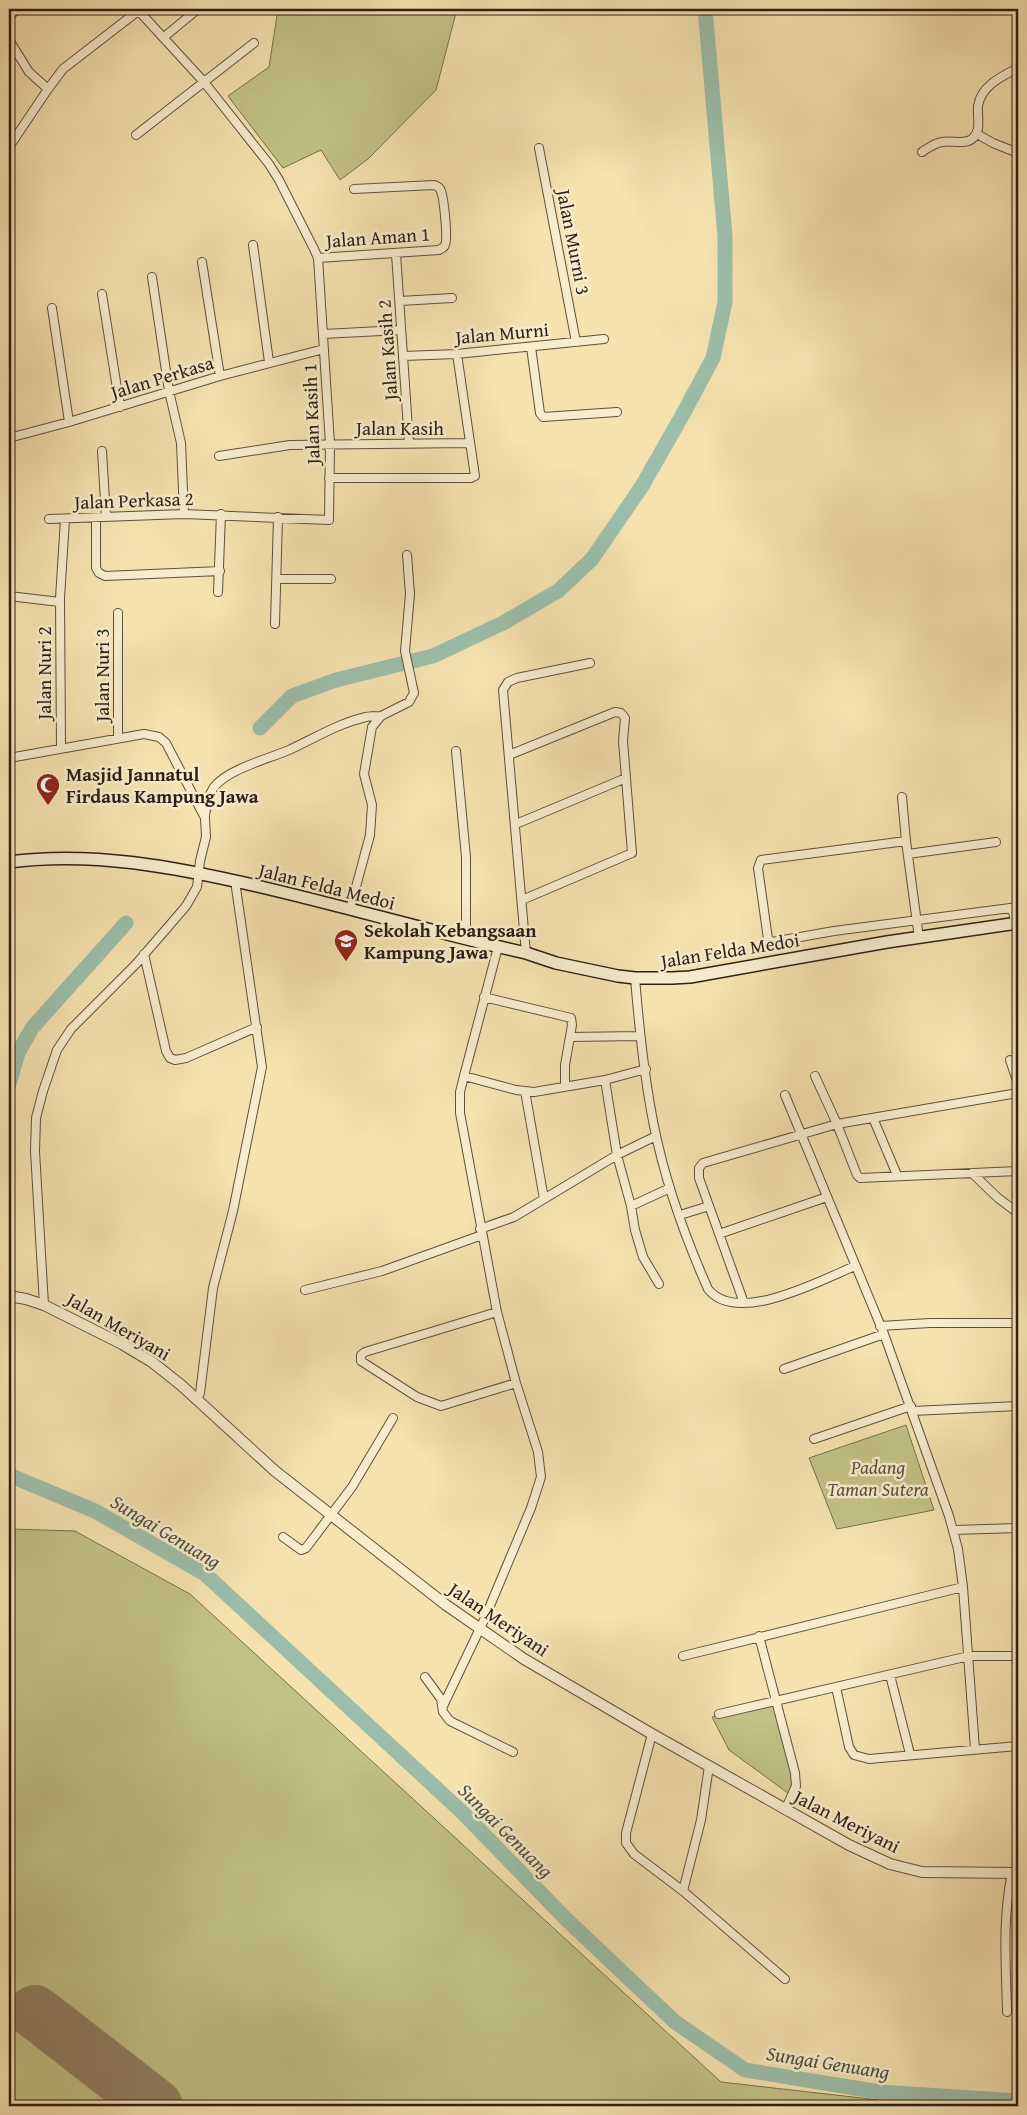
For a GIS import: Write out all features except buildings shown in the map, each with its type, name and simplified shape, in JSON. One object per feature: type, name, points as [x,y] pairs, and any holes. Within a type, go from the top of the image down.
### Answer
[{"type":"main road","name":"Jalan Felda Medoi","points":[[9,862],[48,858],[91,858],[123,861],[199,874],[350,909],[526,953],[556,963],[635,978],[690,977],[919,938],[1017,927]]},
{"type":"street","points":[[9,16],[18,9]]},
{"type":"street","points":[[164,38],[198,9]]},
{"type":"street","points":[[9,147],[63,69],[138,10],[204,82],[274,172],[318,258]]},
{"type":"street","points":[[9,40],[28,72],[48,89]]},
{"type":"street","points":[[136,135],[254,43]]},
{"type":"street","points":[[977,134],[978,105],[986,90],[1001,76],[1018,68]]},
{"type":"street","points":[[922,152],[940,142],[968,141],[977,134]]},
{"type":"street","points":[[977,134],[1018,153]]},
{"type":"street","name":"Jalan Murni 3","points":[[539,148],[576,342]]},
{"type":"street","name":"Jalan Aman 1","points":[[318,258],[439,250],[444,246],[446,241],[441,190],[439,187],[434,185],[354,189]]},
{"type":"street","points":[[253,245],[270,362]]},
{"type":"street","name":"Jalan Kasih 2","points":[[396,254],[409,444]]},
{"type":"street","name":"Jalan Kasih 1","points":[[318,258],[330,444],[329,520]]},
{"type":"street","points":[[202,262],[220,376]]},
{"type":"street","points":[[152,277],[169,391],[180,429],[184,514]]},
{"type":"street","points":[[102,294],[120,407]]},
{"type":"street","points":[[400,300],[452,298]]},
{"type":"street","points":[[52,308],[69,422]]},
{"type":"street","points":[[323,334],[401,330]]},
{"type":"street","name":"Jalan Murni","points":[[403,356],[458,354],[604,339]]},
{"type":"street","points":[[531,347],[540,414],[543,417],[617,412]]},
{"type":"street","name":"Jalan Perkasa","points":[[9,438],[69,422],[220,376],[324,349]]},
{"type":"street","points":[[329,478],[471,478],[475,476],[458,354]]},
{"type":"street","name":"Jalan Kasih","points":[[219,456],[290,445],[470,443]]},
{"type":"street","points":[[102,451],[106,517]]},
{"type":"street","points":[[218,592],[221,514]]},
{"type":"street","name":"Jalan Perkasa 2","points":[[49,518],[221,514],[329,520]]},
{"type":"street","points":[[275,624],[278,517]]},
{"type":"street","points":[[96,518],[96,568],[99,573],[105,576],[220,570]]},
{"type":"street","name":"Jalan Nuri 2","points":[[61,748],[60,600],[66,519]]},
{"type":"street","points":[[44,1305],[35,1151],[36,1118],[43,1091],[58,1050],[71,1029],[144,954],[189,902],[197,887],[206,837],[205,818],[208,797],[221,780],[256,761],[286,751],[346,724],[366,717],[381,716],[402,707],[408,702],[414,693],[414,688],[404,641],[410,594],[407,555]]},
{"type":"street","points":[[277,579],[331,579]]},
{"type":"street","points":[[9,596],[60,600]]},
{"type":"street","name":"Jalan Nuri 3","points":[[118,613],[118,738]]},
{"type":"street","points":[[526,953],[503,695],[505,684],[517,678],[590,663]]},
{"type":"street","points":[[509,755],[618,712],[625,718],[623,741],[632,853],[522,900]]},
{"type":"street","points":[[350,909],[370,836],[372,805],[364,774],[368,741],[372,727],[381,716]]},
{"type":"street","points":[[9,758],[150,734],[159,737],[166,743],[205,818]]},
{"type":"street","points":[[456,751],[466,858],[466,939]]},
{"type":"street","points":[[516,824],[626,778]]},
{"type":"street","points":[[902,797],[919,938]]},
{"type":"street","points":[[906,841],[761,860],[758,868],[769,941],[1015,908],[1017,927]]},
{"type":"street","points":[[908,854],[996,842]]},
{"type":"street","points":[[197,1400],[200,1393],[213,1288],[233,1211],[262,1061],[235,881]]},
{"type":"street","points":[[443,1706],[479,1630],[531,1508],[541,1477],[538,1452],[516,1383],[497,1312],[460,1113],[460,1092],[498,947]]},
{"type":"street","points":[[144,954],[166,1051],[170,1058],[175,1060],[186,1058],[257,1027]]},
{"type":"street","points":[[635,978],[640,1036],[656,1136],[670,1188],[708,1289],[722,1300],[744,1304],[780,1296],[855,1266]]},
{"type":"street","points":[[484,997],[568,1016],[572,1021],[565,1065],[565,1087]]},
{"type":"street","points":[[570,1037],[640,1036]]},
{"type":"street","points":[[1010,1060],[1018,1084]]},
{"type":"street","points":[[464,1076],[525,1092],[604,1080],[646,1069]]},
{"type":"street","points":[[815,1076],[858,1177],[1018,1171]]},
{"type":"street","points":[[604,1080],[617,1155],[631,1206],[635,1230],[643,1257],[659,1284]]},
{"type":"street","points":[[525,1092],[544,1200]]},
{"type":"street","points":[[744,1304],[698,1175],[699,1168],[703,1163],[837,1124],[1018,1093]]},
{"type":"street","points":[[786,1095],[884,1334],[912,1409],[953,1530],[963,1587],[975,1749]]},
{"type":"street","points":[[873,1118],[897,1175]]},
{"type":"street","points":[[305,1290],[382,1271],[481,1232],[514,1217],[617,1155],[656,1136]]},
{"type":"street","points":[[972,1173],[991,1192],[1018,1213]]},
{"type":"street","points":[[631,1206],[670,1188]]},
{"type":"street","points":[[719,1234],[827,1197]]},
{"type":"street","points":[[680,1215],[709,1206]]},
{"type":"street","name":"Jalan Meriyani","points":[[9,1296],[44,1305],[114,1340],[152,1362],[197,1400],[262,1460],[479,1630],[652,1734],[785,1810],[864,1853],[890,1864],[922,1872],[1015,1873]]},
{"type":"street","points":[[497,1312],[364,1352],[361,1355],[361,1361],[417,1398],[441,1406],[516,1383]]},
{"type":"street","points":[[880,1326],[930,1323],[1018,1323]]},
{"type":"street","points":[[784,1369],[884,1334]]},
{"type":"street","points":[[814,1439],[912,1409],[1018,1406]]},
{"type":"street","points":[[284,1537],[298,1549],[304,1550],[332,1516],[352,1487],[393,1418]]},
{"type":"street","points":[[953,1530],[1018,1528]]},
{"type":"street","points":[[683,1656],[963,1587]]},
{"type":"street","points":[[759,1636],[796,1780],[794,1791],[785,1810]]},
{"type":"street","points":[[719,1714],[969,1656],[1018,1656]]},
{"type":"street","points":[[890,1675],[910,1754]]},
{"type":"street","points":[[426,1677],[435,1689],[446,1717],[450,1722],[513,1752]]},
{"type":"street","points":[[836,1687],[848,1743],[854,1755],[869,1759],[1018,1746]]},
{"type":"street","points":[[652,1734],[625,1839],[634,1854],[683,1891],[785,1979]]},
{"type":"street","points":[[683,1891],[702,1820],[709,1766]]},
{"type":"street","points":[[1007,2012],[1009,1888],[1015,1873]]},
{"type":"green space","points":[[278,9],[457,9],[436,90],[368,159],[340,180],[321,150],[283,168],[228,96],[269,67]]},
{"type":"green space","name":"Padang Taman Sutera","points":[[906,1425],[934,1510],[837,1529],[809,1458]]},
{"type":"green space","points":[[9,1529],[75,1531],[190,1594],[721,2082],[932,2106],[9,2106]]},
{"type":"green space","points":[[777,1701],[795,1773],[792,1796],[729,1750],[712,1717]]},
{"type":"waterway","points":[[260,728],[292,696],[336,680],[433,656],[503,623],[558,591],[592,559],[642,486],[713,358],[725,302],[725,236],[705,9]]},
{"type":"waterway","points":[[9,1084],[18,1053],[32,1028],[126,923]]},
{"type":"waterway","name":"Sungai Genuang","points":[[9,1475],[95,1511],[205,1574],[462,1812],[567,1920],[675,2022],[745,2070],[880,2092],[1018,2101]]},
{"type":"runway","points":[[35,2012],[156,2106]]},
{"type":"place","name":"Masjid Jannatul Firdaus Kampung Jawa","points":[[48,806]]},
{"type":"place","name":"Sekolah Kebangsaan Kampung Jawa","points":[[346,962]]}]
